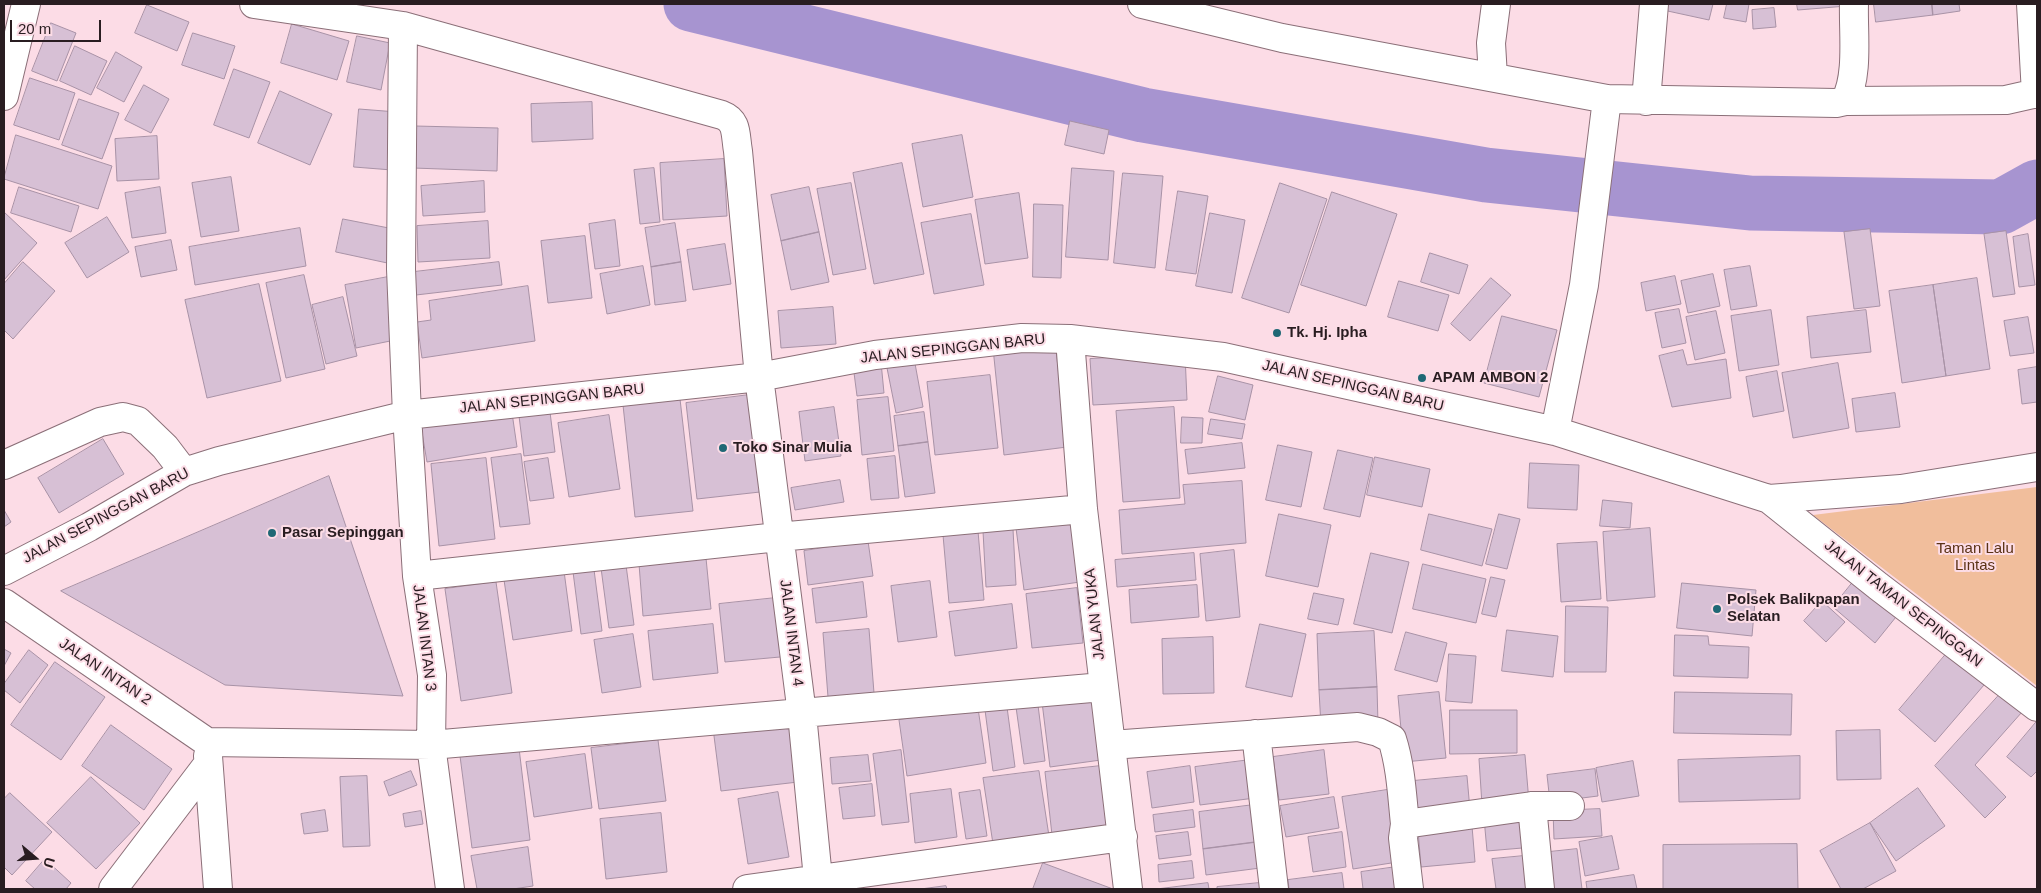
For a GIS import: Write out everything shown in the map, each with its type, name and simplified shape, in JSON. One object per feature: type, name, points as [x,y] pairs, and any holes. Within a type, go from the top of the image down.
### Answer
[{"type":"main road","points":[[4,96],[26,4]]},
{"type":"main road","points":[[254,4],[403,26]]},
{"type":"main road","points":[[1142,4],[1282,38],[1493,77],[1606,110],[1646,100],[1836,103],[1845,101],[2006,100],[2037,94],[2030,4]]},
{"type":"main road","points":[[1493,77],[1491,43],[1496,4]]},
{"type":"main road","points":[[1646,100],[1654,4]]},
{"type":"main road","points":[[1845,101],[1849,94],[1853,69],[1854,4]]},
{"type":"main road","name":"JALAN INTAN 4","points":[[403,26],[730,118],[733,123],[738,151],[759,377],[802,714],[818,885]]},
{"type":"main road","name":"JALAN INTAN 3","points":[[403,26],[401,269],[407,415],[416,576],[432,676],[431,745],[450,889]]},
{"type":"main road","points":[[1555,431],[1584,285],[1606,110]]},
{"type":"main road","name":"JALAN SEPINGGAN BARU","points":[[4,571],[89,527],[184,472],[219,461],[407,415],[759,377],[875,355],[1022,338],[1070,338],[1223,357],[1555,431],[1769,499],[1901,489],[2037,467]]},
{"type":"main road","name":"JALAN YUKA","points":[[1070,338],[1083,509],[1128,889]]},
{"type":"main road","points":[[4,465],[100,422],[123,417],[138,421],[165,447],[184,472]]},
{"type":"main road","name":"JALAN TAMAN SEPINGGAN","points":[[1769,499],[1878,586],[2037,707]]},
{"type":"main road","points":[[416,576],[778,537],[1083,509]]},
{"type":"main road","name":"JALAN INTAN 2","points":[[4,603],[208,753]]},
{"type":"main road","points":[[208,753],[431,745],[802,714],[1103,686]]},
{"type":"main road","points":[[1111,745],[1358,727],[1378,732],[1392,739],[1396,751],[1402,784],[1405,824],[1403,838],[1409,889]]},
{"type":"main road","points":[[1256,734],[1274,889]]},
{"type":"main road","points":[[113,889],[208,753]]},
{"type":"main road","points":[[208,753],[218,889]]},
{"type":"main road","points":[[1405,824],[1532,806],[1570,806]]},
{"type":"main road","points":[[1532,806],[1540,889]]},
{"type":"main road","points":[[747,889],[818,885],[1123,837]]},
{"type":"green space","name":"Taman Lalu Lintas","points":[[2037,487],[2037,686],[1813,515]]},
{"type":"building","points":[[1665,4],[1713,4],[1709,20],[1663,10]]},
{"type":"building","points":[[1727,4],[1749,4],[1746,22],[1724,18]]},
{"type":"building","points":[[1797,4],[1846,4],[1847,6],[1798,10]]},
{"type":"building","points":[[1874,4],[1932,4],[1933,15],[1876,22]]},
{"type":"building","points":[[1932,4],[1959,4],[1960,11],[1933,15]]},
{"type":"building","points":[[147,5],[189,22],[177,51],[135,33]]},
{"type":"building","points":[[1774,8],[1776,27],[1753,29],[1752,10]]},
{"type":"building","points":[[51,23],[76,33],[57,81],[32,71]]},
{"type":"building","points":[[292,24],[349,41],[337,80],[281,63]]},
{"type":"building","points":[[193,33],[235,46],[224,79],[182,65]]},
{"type":"building","points":[[357,36],[390,43],[381,90],[347,82]]},
{"type":"building","points":[[75,46],[107,61],[91,95],[60,81]]},
{"type":"building","points":[[116,52],[142,67],[124,102],[97,88]]},
{"type":"building","points":[[234,69],[270,82],[249,138],[214,125]]},
{"type":"building","points":[[30,78],[75,93],[59,140],[14,125]]},
{"type":"building","points":[[144,85],[169,99],[151,133],[125,120]]},
{"type":"building","points":[[280,91],[332,114],[310,165],[258,143]]},
{"type":"building","points":[[79,99],[119,113],[102,159],[62,145]]},
{"type":"building","points":[[592,102],[593,139],[532,142],[531,104]]},
{"type":"building","points":[[359,109],[397,112],[392,170],[354,167]]},
{"type":"building","points":[[1070,121],[1109,130],[1104,154],[1065,145]]},
{"type":"building","points":[[415,126],[498,128],[497,171],[413,168]]},
{"type":"building","points":[[16,135],[112,166],[98,209],[4,179]]},
{"type":"building","points":[[962,135],[973,197],[923,207],[912,144]]},
{"type":"building","points":[[157,136],[159,179],[117,181],[115,139]]},
{"type":"building","points":[[724,159],[727,216],[663,220],[660,163]]},
{"type":"building","points":[[902,163],[924,274],[874,284],[853,173]]},
{"type":"building","points":[[654,168],[660,222],[640,224],[634,170]]},
{"type":"building","points":[[1072,168],[1114,171],[1108,260],[1066,257]]},
{"type":"building","points":[[1123,173],[1163,176],[1155,268],[1114,263]]},
{"type":"building","points":[[231,177],[239,231],[201,237],[192,183]]},
{"type":"building","points":[[484,181],[485,212],[423,216],[421,186]]},
{"type":"building","points":[[851,183],[866,269],[833,275],[817,189]]},
{"type":"building","points":[[1280,183],[1327,199],[1289,313],[1242,298]]},
{"type":"building","points":[[19,187],[79,206],[71,232],[11,213]]},
{"type":"building","points":[[160,187],[166,233],[132,238],[125,193]]},
{"type":"building","points":[[809,187],[819,232],[781,241],[771,195]]},
{"type":"building","points":[[1178,191],[1208,196],[1196,274],[1166,270]]},
{"type":"building","points":[[1332,192],[1397,214],[1366,306],[1301,285]]},
{"type":"building","points":[[1019,193],[1028,258],[985,264],[975,200]]},
{"type":"building","points":[[1034,204],[1063,205],[1061,278],[1033,277]]},
{"type":"building","points":[[4,212],[37,243],[4,280]]},
{"type":"building","points":[[1210,213],[1245,220],[1232,293],[1196,286]]},
{"type":"building","points":[[971,214],[984,285],[934,294],[921,223]]},
{"type":"building","points":[[107,217],[129,252],[87,278],[65,243]]},
{"type":"building","points":[[343,219],[399,230],[392,264],[336,252]]},
{"type":"building","points":[[615,220],[620,266],[595,269],[589,224]]},
{"type":"building","points":[[488,221],[490,258],[418,262],[417,226]]},
{"type":"building","points":[[675,223],[681,262],[651,267],[645,228]]},
{"type":"building","points":[[300,228],[306,266],[195,285],[189,247]]},
{"type":"building","points":[[1870,229],[1880,306],[1854,309],[1844,232]]},
{"type":"building","points":[[2006,231],[2015,294],[1993,297],[1984,234]]},
{"type":"building","points":[[819,232],[829,282],[791,290],[781,241]]},
{"type":"building","points":[[2028,234],[2035,285],[2019,287],[2013,237]]},
{"type":"building","points":[[585,236],[592,298],[548,303],[541,241]]},
{"type":"building","points":[[171,240],[177,270],[141,277],[135,247]]},
{"type":"building","points":[[725,244],[731,284],[693,290],[687,250]]},
{"type":"building","points":[[1430,253],[1468,265],[1459,294],[1421,282]]},
{"type":"building","points":[[23,262],[55,291],[13,339],[4,330],[4,284]]},
{"type":"building","points":[[499,262],[502,285],[416,295],[414,272]]},
{"type":"building","points":[[681,262],[686,301],[655,305],[651,267]]},
{"type":"building","points":[[643,266],[650,305],[607,314],[600,274]]},
{"type":"building","points":[[1750,266],[1757,306],[1731,310],[1724,270]]},
{"type":"building","points":[[1713,274],[1720,306],[1688,313],[1681,281]]},
{"type":"building","points":[[304,275],[325,369],[286,378],[266,283]]},
{"type":"building","points":[[1675,276],[1681,304],[1646,311],[1641,283]]},
{"type":"building","points":[[388,277],[400,339],[356,348],[345,285]]},
{"type":"building","points":[[1491,278],[1511,295],[1470,341],[1451,324]]},
{"type":"building","points":[[1977,278],[1990,369],[1946,376],[1933,285]]},
{"type":"building","points":[[1399,281],[1449,295],[1438,331],[1388,317]]},
{"type":"building","points":[[259,284],[281,381],[207,398],[185,300]]},
{"type":"building","points":[[1933,285],[1946,376],[1902,383],[1889,291]]},
{"type":"building","points":[[528,286],[535,341],[422,358],[417,322],[431,320],[429,301]]},
{"type":"building","points":[[343,297],[357,356],[326,364],[312,305]]},
{"type":"building","points":[[833,307],[836,344],[781,348],[778,311]]},
{"type":"building","points":[[1679,309],[1686,343],[1662,348],[1655,313]]},
{"type":"building","points":[[1771,310],[1779,365],[1739,371],[1731,316]]},
{"type":"building","points":[[1866,310],[1871,352],[1811,358],[1807,317]]},
{"type":"building","points":[[1716,311],[1725,353],[1695,360],[1686,317]]},
{"type":"building","points":[[1502,316],[1557,330],[1539,397],[1484,383]]},
{"type":"building","points":[[2028,317],[2034,353],[2010,356],[2004,321]]},
{"type":"building","points":[[1055,341],[1067,447],[1004,455],[993,348]]},
{"type":"building","points":[[1683,350],[1687,365],[1726,359],[1731,398],[1672,407],[1659,356]]},
{"type":"building","points":[[1185,354],[1187,400],[1093,405],[1090,359]]},
{"type":"building","points":[[914,358],[923,407],[896,413],[886,363]]},
{"type":"building","points":[[881,362],[884,393],[857,396],[853,365]]},
{"type":"building","points":[[1838,363],[1849,428],[1793,438],[1782,373]]},
{"type":"building","points":[[2037,367],[2037,402],[2022,404],[2018,370]]},
{"type":"building","points":[[1777,371],[1784,411],[1753,417],[1746,377]]},
{"type":"building","points":[[990,375],[998,448],[935,455],[927,382]]},
{"type":"building","points":[[1218,376],[1253,385],[1245,420],[1209,412]]},
{"type":"building","points":[[1895,393],[1900,427],[1856,432],[1852,399]]},
{"type":"building","name":"Toko Sinar Mulia","points":[[749,395],[760,492],[697,499],[686,403]]},
{"type":"building","points":[[888,397],[894,451],[862,455],[857,400]]},
{"type":"building","points":[[680,399],[693,511],[635,517],[623,405]]},
{"type":"building","points":[[549,404],[555,452],[524,456],[518,408]]},
{"type":"building","points":[[511,406],[517,447],[427,462],[420,421]]},
{"type":"building","points":[[834,407],[841,456],[805,461],[799,412]]},
{"type":"building","points":[[1174,407],[1180,498],[1123,502],[1116,411]]},
{"type":"building","points":[[924,412],[928,442],[898,446],[894,416]]},
{"type":"building","points":[[609,415],[620,489],[569,497],[558,423]]},
{"type":"building","points":[[1182,417],[1203,418],[1202,443],[1181,443]]},
{"type":"building","points":[[1211,419],[1245,424],[1242,439],[1208,434]]},
{"type":"building","points":[[103,439],[124,474],[59,513],[38,478]]},
{"type":"building","points":[[928,442],[935,493],[905,497],[898,446]]},
{"type":"building","points":[[1242,443],[1245,468],[1188,474],[1185,450]]},
{"type":"building","points":[[1278,445],[1312,452],[1301,507],[1266,500]]},
{"type":"building","points":[[1338,450],[1373,458],[1360,517],[1324,509]]},
{"type":"building","points":[[521,454],[530,524],[500,527],[491,458]]},
{"type":"building","points":[[895,456],[899,498],[871,500],[867,459]]},
{"type":"building","points":[[1375,457],[1430,469],[1422,507],[1367,495]]},
{"type":"building","points":[[486,458],[495,539],[439,546],[431,464]]},
{"type":"building","points":[[548,458],[554,498],[530,501],[524,462]]},
{"type":"building","points":[[1530,463],[1579,465],[1577,510],[1528,508]]},
{"type":"building","name":"Pasar Sepinggan","points":[[329,476],[403,696],[225,685],[61,591]]},
{"type":"building","points":[[840,480],[844,502],[795,510],[791,488]]},
{"type":"building","points":[[1242,481],[1246,543],[1122,554],[1119,510],[1185,504],[1183,485]]},
{"type":"building","points":[[1603,500],[1632,503],[1630,528],[1600,526]]},
{"type":"building","points":[[4,510],[11,522],[4,527]]},
{"type":"building","points":[[1279,514],[1331,525],[1318,587],[1266,576]]},
{"type":"building","points":[[1429,514],[1492,529],[1482,566],[1421,550]]},
{"type":"building","points":[[1499,514],[1520,519],[1507,569],[1486,564]]},
{"type":"building","points":[[1072,520],[1080,582],[1024,590],[1016,528]]},
{"type":"building","points":[[1650,528],[1655,597],[1607,601],[1603,532]]},
{"type":"building","points":[[1013,529],[1016,585],[986,587],[983,531]]},
{"type":"building","points":[[978,531],[984,600],[949,603],[943,535]]},
{"type":"building","points":[[868,541],[873,576],[808,585],[804,551]]},
{"type":"building","points":[[1597,542],[1601,599],[1561,602],[1557,544]]},
{"type":"building","points":[[1234,550],[1240,617],[1206,621],[1200,554]]},
{"type":"building","points":[[1194,553],[1196,580],[1117,587],[1115,560]]},
{"type":"building","points":[[1371,553],[1409,562],[1392,633],[1354,624]]},
{"type":"building","points":[[706,558],[711,609],[643,616],[639,564]]},
{"type":"building","points":[[593,562],[602,631],[581,634],[572,564]]},
{"type":"building","points":[[1423,564],[1486,579],[1476,623],[1413,609]]},
{"type":"building","points":[[626,565],[634,625],[609,628],[601,568]]},
{"type":"building","points":[[564,571],[572,631],[513,640],[504,580]]},
{"type":"building","points":[[1491,577],[1505,580],[1496,617],[1482,614]]},
{"type":"building","points":[[1857,577],[1900,612],[1875,643],[1833,607]]},
{"type":"building","points":[[930,581],[937,637],[898,642],[891,586]]},
{"type":"building","points":[[496,582],[512,693],[461,701],[445,589]]},
{"type":"building","points":[[863,582],[867,617],[816,623],[812,589]]},
{"type":"building","name":"Polsek Balikpapan Selatan","points":[[1682,583],[1756,590],[1752,636],[1677,628]]},
{"type":"building","points":[[1197,585],[1199,617],[1131,623],[1129,590]]},
{"type":"building","points":[[1077,588],[1083,643],[1032,648],[1026,594]]},
{"type":"building","points":[[1314,593],[1344,599],[1338,625],[1308,619]]},
{"type":"building","points":[[785,597],[791,656],[725,662],[719,604]]},
{"type":"building","points":[[1822,601],[1845,622],[1826,642],[1804,621]]},
{"type":"building","points":[[1012,604],[1017,648],[955,656],[949,612]]},
{"type":"building","points":[[1566,606],[1608,607],[1606,672],[1565,672]]},
{"type":"building","points":[[713,624],[718,673],[653,680],[648,631]]},
{"type":"building","points":[[1260,624],[1306,634],[1292,697],[1246,687]]},
{"type":"building","points":[[869,629],[874,693],[828,697],[823,633]]},
{"type":"building","points":[[1507,630],[1558,636],[1553,677],[1502,671]]},
{"type":"building","points":[[1374,631],[1377,687],[1319,690],[1317,634]]},
{"type":"building","points":[[1406,632],[1447,643],[1437,682],[1395,670]]},
{"type":"building","points":[[633,634],[641,687],[602,693],[594,640]]},
{"type":"building","points":[[1675,635],[1708,636],[1709,645],[1749,647],[1748,678],[1674,676]]},
{"type":"building","points":[[1213,637],[1214,693],[1163,694],[1162,639]]},
{"type":"building","points":[[4,649],[11,653],[4,666]]},
{"type":"building","points":[[29,650],[48,665],[20,703],[4,690],[4,684]]},
{"type":"building","points":[[1947,653],[1984,685],[1935,742],[1899,710]]},
{"type":"building","points":[[1449,654],[1476,656],[1472,703],[1446,701]]},
{"type":"building","points":[[55,662],[105,697],[61,760],[11,725]]},
{"type":"building","points":[[1377,687],[1378,724],[1321,726],[1319,690]]},
{"type":"building","points":[[1439,692],[1446,758],[1404,762],[1398,696]]},
{"type":"building","points":[[1675,692],[1792,694],[1791,735],[1674,733]]},
{"type":"building","points":[[2001,693],[2022,712],[1975,765],[2006,797],[1985,818],[1935,766]]},
{"type":"building","points":[[1094,696],[1101,760],[1050,767],[1042,702]]},
{"type":"building","points":[[1037,697],[1045,761],[1024,764],[1015,700]]},
{"type":"building","points":[[1007,707],[1015,767],[993,771],[985,710]]},
{"type":"building","points":[[978,708],[986,763],[907,776],[899,720]]},
{"type":"building","points":[[1450,710],[1517,710],[1517,753],[1450,754]]},
{"type":"building","points":[[791,719],[798,782],[721,791],[713,728]]},
{"type":"building","points":[[2037,721],[2037,771],[2031,777],[2007,757]]},
{"type":"building","points":[[111,725],[172,769],[144,810],[82,766]]},
{"type":"building","points":[[1880,730],[1881,779],[1837,780],[1836,731]]},
{"type":"building","points":[[658,740],[666,801],[599,809],[591,748]]},
{"type":"building","points":[[519,748],[530,840],[472,848],[460,756]]},
{"type":"building","points":[[901,750],[909,822],[882,825],[873,754]]},
{"type":"building","points":[[1324,750],[1329,794],[1279,800],[1273,757]]},
{"type":"building","points":[[585,754],[592,808],[534,817],[526,762]]},
{"type":"building","points":[[868,755],[871,781],[832,784],[830,758]]},
{"type":"building","points":[[1525,755],[1529,802],[1482,805],[1479,759]]},
{"type":"building","points":[[1800,756],[1800,799],[1679,802],[1678,760]]},
{"type":"building","points":[[1250,760],[1255,798],[1200,805],[1195,767]]},
{"type":"building","points":[[1633,761],[1639,796],[1602,802],[1596,768]]},
{"type":"building","points":[[1110,765],[1117,828],[1052,835],[1045,772]]},
{"type":"building","points":[[1190,766],[1194,802],[1152,808],[1147,772]]},
{"type":"building","points":[[1595,769],[1598,796],[1550,802],[1547,775]]},
{"type":"building","points":[[411,771],[417,785],[389,796],[384,782]]},
{"type":"building","points":[[1039,771],[1049,836],[993,844],[983,778]]},
{"type":"building","points":[[367,776],[370,846],[343,847],[340,777]]},
{"type":"building","points":[[1467,776],[1470,810],[1416,814],[1413,781]]},
{"type":"building","points":[[91,777],[140,823],[96,869],[47,823]]},
{"type":"building","points":[[872,784],[875,816],[843,819],[839,788]]},
{"type":"building","points":[[1918,788],[1945,826],[1896,861],[1870,823]]},
{"type":"building","points":[[951,789],[957,837],[915,843],[910,794]]},
{"type":"building","points":[[1393,789],[1404,861],[1353,869],[1342,797]]},
{"type":"building","points":[[980,790],[987,836],[966,839],[959,793]]},
{"type":"building","points":[[778,792],[789,857],[748,864],[738,799]]},
{"type":"building","points":[[10,793],[52,832],[12,875],[4,867],[4,799]]},
{"type":"building","points":[[1334,797],[1339,828],[1286,837],[1280,806]]},
{"type":"building","points":[[1261,804],[1265,841],[1203,849],[1199,812]]},
{"type":"building","points":[[1600,809],[1602,836],[1554,839],[1553,811]]},
{"type":"building","points":[[325,810],[328,831],[304,834],[301,814]]},
{"type":"building","points":[[1193,810],[1195,827],[1155,832],[1153,815]]},
{"type":"building","points":[[421,811],[423,824],[405,827],[403,814]]},
{"type":"building","points":[[661,813],[667,872],[606,879],[600,819]]},
{"type":"building","points":[[1531,814],[1534,847],[1487,851],[1484,818]]},
{"type":"building","points":[[1870,823],[1896,871],[1863,889],[1841,889],[1820,851]]},
{"type":"building","points":[[1472,826],[1475,862],[1421,867],[1418,830]]},
{"type":"building","points":[[1188,832],[1191,855],[1159,859],[1156,836]]},
{"type":"building","points":[[1342,832],[1346,867],[1313,872],[1308,837]]},
{"type":"building","points":[[1612,836],[1619,869],[1585,876],[1579,842]]},
{"type":"building","points":[[1265,841],[1268,867],[1206,875],[1203,849]]},
{"type":"building","points":[[1797,844],[1798,889],[1663,889],[1663,845]]},
{"type":"building","points":[[528,847],[533,886],[513,889],[477,889],[471,856]]},
{"type":"building","points":[[1577,849],[1582,889],[1553,889],[1549,852]]},
{"type":"building","points":[[1534,855],[1538,889],[1496,889],[1492,859]]},
{"type":"building","points":[[45,859],[71,883],[66,889],[35,889],[26,881]]},
{"type":"building","points":[[1192,861],[1194,878],[1159,882],[1158,865]]},
{"type":"building","points":[[1043,863],[1113,889],[1033,889]]},
{"type":"building","points":[[1403,866],[1406,889],[1363,889],[1361,872]]},
{"type":"building","points":[[1342,873],[1344,889],[1289,889],[1288,880]]},
{"type":"building","points":[[1634,875],[1637,889],[1587,889],[1586,882]]},
{"type":"building","points":[[1270,882],[1271,889],[1217,889],[1217,887]]},
{"type":"building","points":[[1208,883],[1209,889],[1157,889]]},
{"type":"building","points":[[946,886],[947,889],[921,889]]},
{"type":"waterway","points":[[691,4],[1143,115],[1486,175],[1750,203],[2001,207],[2037,187]]},
{"type":"place","name":"Tk. Hj. Ipha","points":[[1277,333]]},
{"type":"place","name":"APAM AMBON 2","points":[[1422,378]]},
{"type":"place","name":"Toko Sinar Mulia","points":[[723,448]]},
{"type":"place","name":"Pasar Sepinggan","points":[[272,533]]},
{"type":"place","name":"Polsek Balikpapan Selatan","points":[[1717,609]]}]
